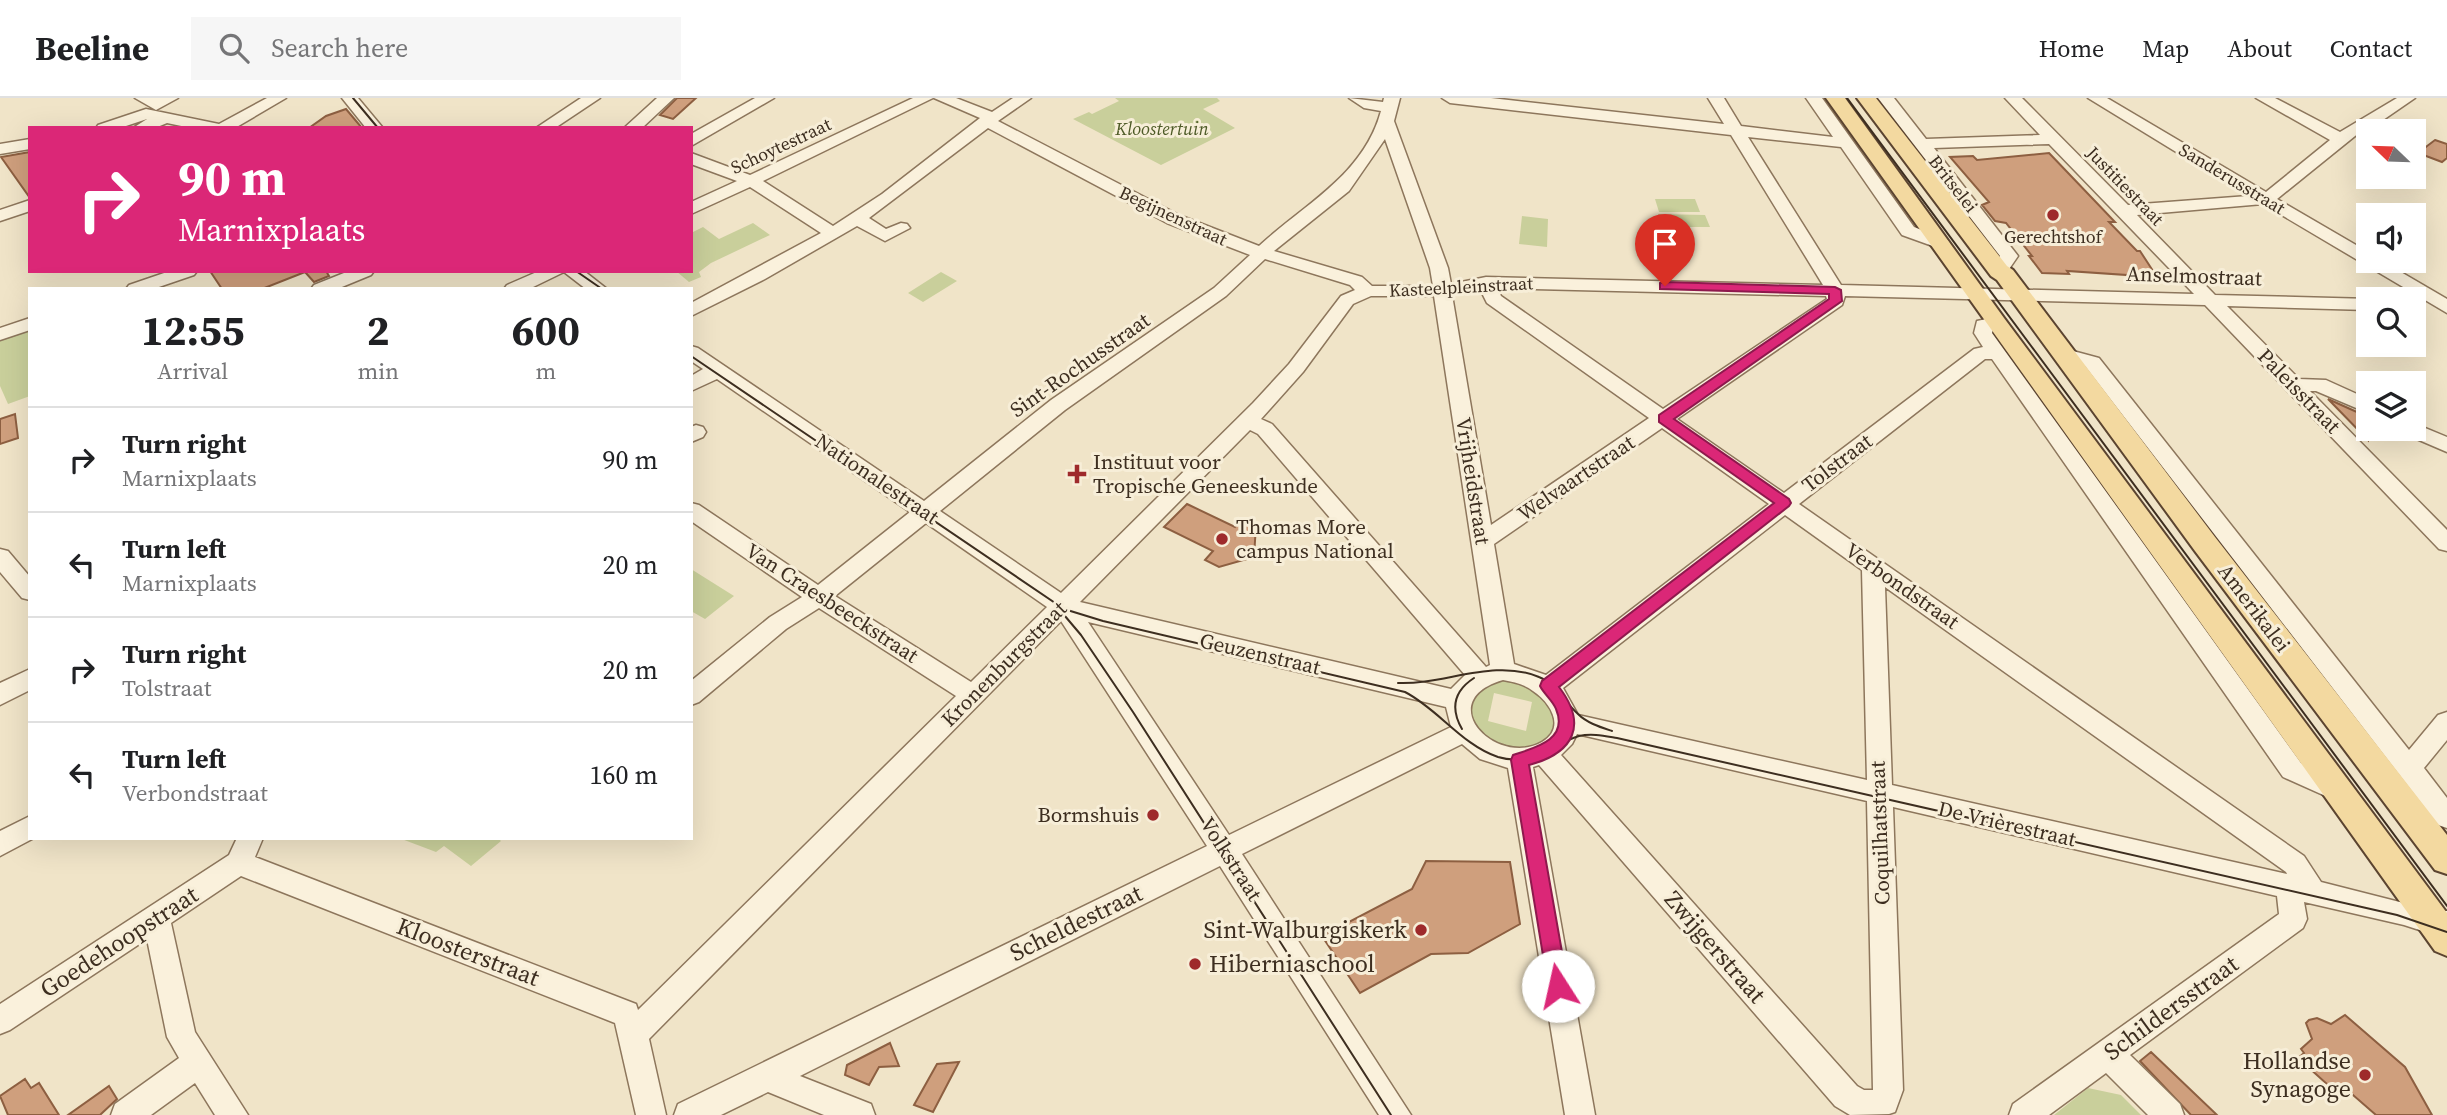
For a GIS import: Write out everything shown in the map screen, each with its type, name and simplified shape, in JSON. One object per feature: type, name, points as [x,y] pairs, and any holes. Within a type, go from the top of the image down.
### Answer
[{"type":"main road","points":[[1835,98],[1975,293]]},
{"type":"main road","name":"Britselei","points":[[1866,98],[2018,294]]},
{"type":"main road","name":"Amerikalei","points":[[1975,293],[2443,929]]},
{"type":"main road","name":"Amerikalei","points":[[2018,294],[2447,860]]},
{"type":"street","points":[[227,126],[278,98]]},
{"type":"street","points":[[350,98],[373,126]]},
{"type":"street","points":[[547,126],[592,98]]},
{"type":"street","points":[[634,126],[666,98]]},
{"type":"street","points":[[693,140],[766,98]]},
{"type":"street","name":"Schoytestraat","points":[[693,208],[925,98]]},
{"type":"street","name":"Begijnenstraat","points":[[942,98],[989,119],[1173,219],[1260,254],[1356,281],[1368,291]]},
{"type":"street","points":[[693,309],[857,218],[900,189],[989,119],[1023,98]]},
{"type":"street","points":[[1260,254],[1343,187],[1389,109],[1369,105],[1357,98]]},
{"type":"street","points":[[1450,98],[1847,143]]},
{"type":"street","points":[[1716,98],[1835,290]]},
{"type":"street","points":[[1814,98],[1908,231],[1941,244]]},
{"type":"street","name":"Britselei","points":[[1886,98],[2009,256],[1999,271]]},
{"type":"street","name":"Justitiestraat","points":[[2013,98],[2210,300]]},
{"type":"street","name":"Sanderusstraat","points":[[2096,98],[2356,252]]},
{"type":"street","points":[[2264,98],[2340,139]]},
{"type":"street","points":[[2122,211],[2267,199],[2340,139],[2407,98]]},
{"type":"street","points":[[110,126],[146,114],[159,105]]},
{"type":"street","points":[[143,126],[159,105]]},
{"type":"street","points":[[159,105],[211,126]]},
{"type":"street","name":"Vrijheidstraat","points":[[1389,109],[1444,291],[1482,541],[1492,673]]},
{"type":"street","points":[[1923,144],[2052,139]]},
{"type":"street","points":[[0,149],[28,144]]},
{"type":"street","points":[[693,159],[751,181],[832,233]]},
{"type":"street","points":[[0,216],[28,206]]},
{"type":"street","points":[[857,218],[885,236],[901,228]]},
{"type":"street","name":"Sint-Rochusstraat","points":[[693,693],[778,624],[819,597],[1058,405],[1220,292],[1260,254]]},
{"type":"street","points":[[141,284],[181,273]]},
{"type":"street","points":[[348,284],[362,273]]},
{"type":"street","points":[[518,287],[550,273]]},
{"type":"street","points":[[575,273],[595,287]]},
{"type":"street","name":"Sanderusstraat","points":[[2391,273],[2447,306]]},
{"type":"street","name":"Kasteelpleinstraat","points":[[1368,291],[1444,291],[1488,286],[1975,293]]},
{"type":"street","name":"Verbondstraat","points":[[1488,286],[1493,299],[2295,864],[2301,891]]},
{"type":"street","name":"Welvaartstraat","points":[[1482,541],[1836,301],[1835,290]]},
{"type":"street","name":"Kronenburgstraat","points":[[634,1034],[1247,421],[1296,368],[1347,300],[1368,291]]},
{"type":"street","points":[[1975,293],[2018,294]]},
{"type":"street","name":"Anselmostraat","points":[[2018,294],[2356,304]]},
{"type":"street","name":"Paleisstraat","points":[[2210,300],[2447,543]]},
{"type":"street","points":[[2426,305],[2447,306]]},
{"type":"street","points":[[1996,323],[1984,325],[1982,330],[1997,353],[2292,770],[2341,792]]},
{"type":"street","points":[[0,334],[28,325]]},
{"type":"street","name":"Nationalestraat","points":[[693,353],[1063,606]]},
{"type":"street","name":"Tolstraat","points":[[1548,686],[1981,353],[1997,353]]},
{"type":"street","name":"Amerikalei","points":[[2062,354],[2092,362],[2447,817]]},
{"type":"street","points":[[693,384],[717,370]]},
{"type":"street","points":[[2294,386],[2319,384],[2356,401]]},
{"type":"street","points":[[1247,421],[1265,429],[1492,673]]},
{"type":"street","points":[[2426,435],[2447,445]]},
{"type":"street","name":"Van Craesbeeckstraat","points":[[693,511],[819,597],[973,695]]},
{"type":"street","points":[[0,557],[28,590]]},
{"type":"street","name":"Coquilhatstraat","points":[[1872,564],[1890,1108]]},
{"type":"street","name":"Geuzenstraat","points":[[1063,606],[1102,618],[1459,700]]},
{"type":"street","name":"Volkstraat","points":[[1063,606],[1089,641],[1226,850],[1396,1115]]},
{"type":"street","points":[[1492,673],[1532,676],[1548,686],[1564,707],[1567,722],[1561,740],[1532,757],[1494,754],[1464,732],[1458,716],[1459,700],[1466,686],[1492,673]]},
{"type":"street","points":[[0,695],[28,679]]},
{"type":"street","name":"De Vrièrestraat","points":[[1567,722],[1879,796],[2404,913],[2443,929]]},
{"type":"street","points":[[2409,768],[2447,722]]},
{"type":"street","name":"Scheldestraat","points":[[689,1115],[1464,732]]},
{"type":"street","points":[[1532,757],[1580,1115]]},
{"type":"street","name":"Zwijgerstraat","points":[[1532,757],[1846,1096],[1854,1102],[1890,1108]]},
{"type":"street","points":[[0,845],[28,828]]},
{"type":"street","points":[[239,863],[249,840]]},
{"type":"street","name":"Kloosterstraat","points":[[239,863],[626,1014],[634,1034],[652,1115]]},
{"type":"street","name":"Goedehoopstraat","points":[[0,1020],[239,863]]},
{"type":"street","name":"Schildersstraat","points":[[2024,1115],[2293,919],[2301,891]]},
{"type":"street","points":[[156,918],[182,1037],[233,1115]]},
{"type":"street","points":[[2107,1053],[2169,1115]]},
{"type":"street","points":[[126,1115],[197,1063]]},
{"type":"street","points":[[765,1076],[860,1115]]},
{"type":"green space","name":"Kloostertuin","points":[[1115,98],[1217,98],[1220,101],[1203,109],[1235,128],[1161,165],[1073,119],[1089,112],[1092,114],[1119,101]]},
{"type":"green space","points":[[1655,199],[1695,199],[1700,212],[1659,212]]},
{"type":"green space","points":[[1658,214],[1705,215],[1710,227],[1662,227]]},
{"type":"green space","points":[[1522,216],[1548,219],[1547,247],[1519,244]]},
{"type":"green space","points":[[753,223],[770,235],[711,263],[699,272],[701,277],[689,282],[678,273],[693,273],[693,232],[703,227],[719,239]]},
{"type":"green space","points":[[941,272],[957,281],[923,302],[908,293]]},
{"type":"green space","points":[[28,329],[28,397],[8,404],[0,386],[0,338]]},
{"type":"green space","points":[[693,570],[734,596],[705,619],[693,612]]},
{"type":"green space","points":[[1482,677],[1544,685],[1561,730],[1527,754],[1479,741],[1463,696]],"holes":[[[1494,693],[1532,702],[1526,731],[1488,721]]]},
{"type":"green space","points":[[404,840],[501,841],[471,866],[444,846],[436,852]]},
{"type":"green space","points":[[2088,1088],[2121,1095],[2141,1115],[2054,1115]]},
{"type":"building","points":[[677,98],[696,98],[673,119],[660,115]]},
{"type":"building","points":[[346,109],[360,126],[312,126],[326,116]]},
{"type":"building","points":[[2435,140],[2447,144],[2447,158],[2442,162],[2426,156],[2426,147]]},
{"type":"building","points":[[28,152],[28,195],[1,157]]},
{"type":"building","name":"Gerechtshof","points":[[2049,153],[2115,222],[2109,222],[2140,251],[2157,277],[2067,271],[2069,274],[2042,273],[2006,223],[1995,221],[1982,205],[1989,202],[1950,157],[1973,156],[1977,160]]},
{"type":"building","points":[[211,273],[302,273],[267,287],[221,287]]},
{"type":"building","points":[[306,273],[327,273],[329,276],[314,282]]},
{"type":"building","points":[[2328,399],[2356,412],[2356,428]]},
{"type":"building","points":[[15,414],[18,438],[0,444],[0,419]]},
{"type":"building","name":"Thomas More campus National","points":[[1187,504],[1235,527],[1242,519],[1256,525],[1254,557],[1219,567],[1205,560],[1213,551],[1164,527]]},
{"type":"building","name":"Sint-Walburgiskerk","points":[[1426,861],[1510,862],[1520,924],[1468,953],[1431,954],[1360,993],[1322,936],[1412,889]]},
{"type":"building","name":"Hollandse Synagoge","points":[[2345,1015],[2405,1067],[2432,1115],[2376,1115],[2345,1088],[2338,1094],[2298,1058],[2304,1053],[2301,1049],[2312,1039],[2306,1023],[2309,1020],[2317,1018],[2331,1024]]},
{"type":"building","points":[[890,1043],[899,1066],[879,1067],[869,1085],[845,1075],[847,1065]]},
{"type":"building","points":[[2151,1052],[2217,1115],[2191,1115],[2140,1061]]},
{"type":"building","points":[[959,1062],[933,1112],[914,1105],[937,1064]]},
{"type":"building","points":[[25,1079],[31,1088],[39,1083],[59,1115],[8,1115],[0,1096]]},
{"type":"building","points":[[109,1086],[117,1099],[100,1115],[68,1115]]},
{"type":"tram line","points":[[353,98],[376,126]]},
{"type":"tram line","points":[[1847,98],[2447,906]]},
{"type":"tram line","points":[[579,273],[599,287]]},
{"type":"tram line","points":[[693,357],[1064,609],[1103,621],[1405,692],[1461,736],[1498,757],[1530,757],[1584,735],[1617,738],[2397,915],[2447,932]]},
{"type":"tram line","points":[[1059,609],[1081,635],[1133,712],[1391,1115]]},
{"type":"tram line","points":[[1398,683],[1415,683],[1487,671],[1522,672],[1545,680],[1582,717],[1612,731]]},
{"type":"tram line","points":[[1462,729],[1456,714],[1456,700],[1462,688],[1474,678]]},
{"type":"place","name":"Gerechtshof","points":[[2053,215]]},
{"type":"place","name":"Instituut voor Tropische Geneeskunde","points":[[1077,474]]},
{"type":"place","name":"Thomas More campus National","points":[[1222,539]]},
{"type":"place","name":"Bormshuis","points":[[1153,815]]},
{"type":"place","name":"Sint-Walburgiskerk","points":[[1421,930]]},
{"type":"place","name":"Hiberniaschool","points":[[1195,964]]},
{"type":"place","name":"Hollandse Synagoge","points":[[2365,1075]]},
{"type":"route","points":[[1558,986],[1519,760],[1553,748],[1565,732],[1567,722],[1564,707],[1548,686],[1784,503],[1664,419],[1836,301],[1835,290],[1665,286]]}]
